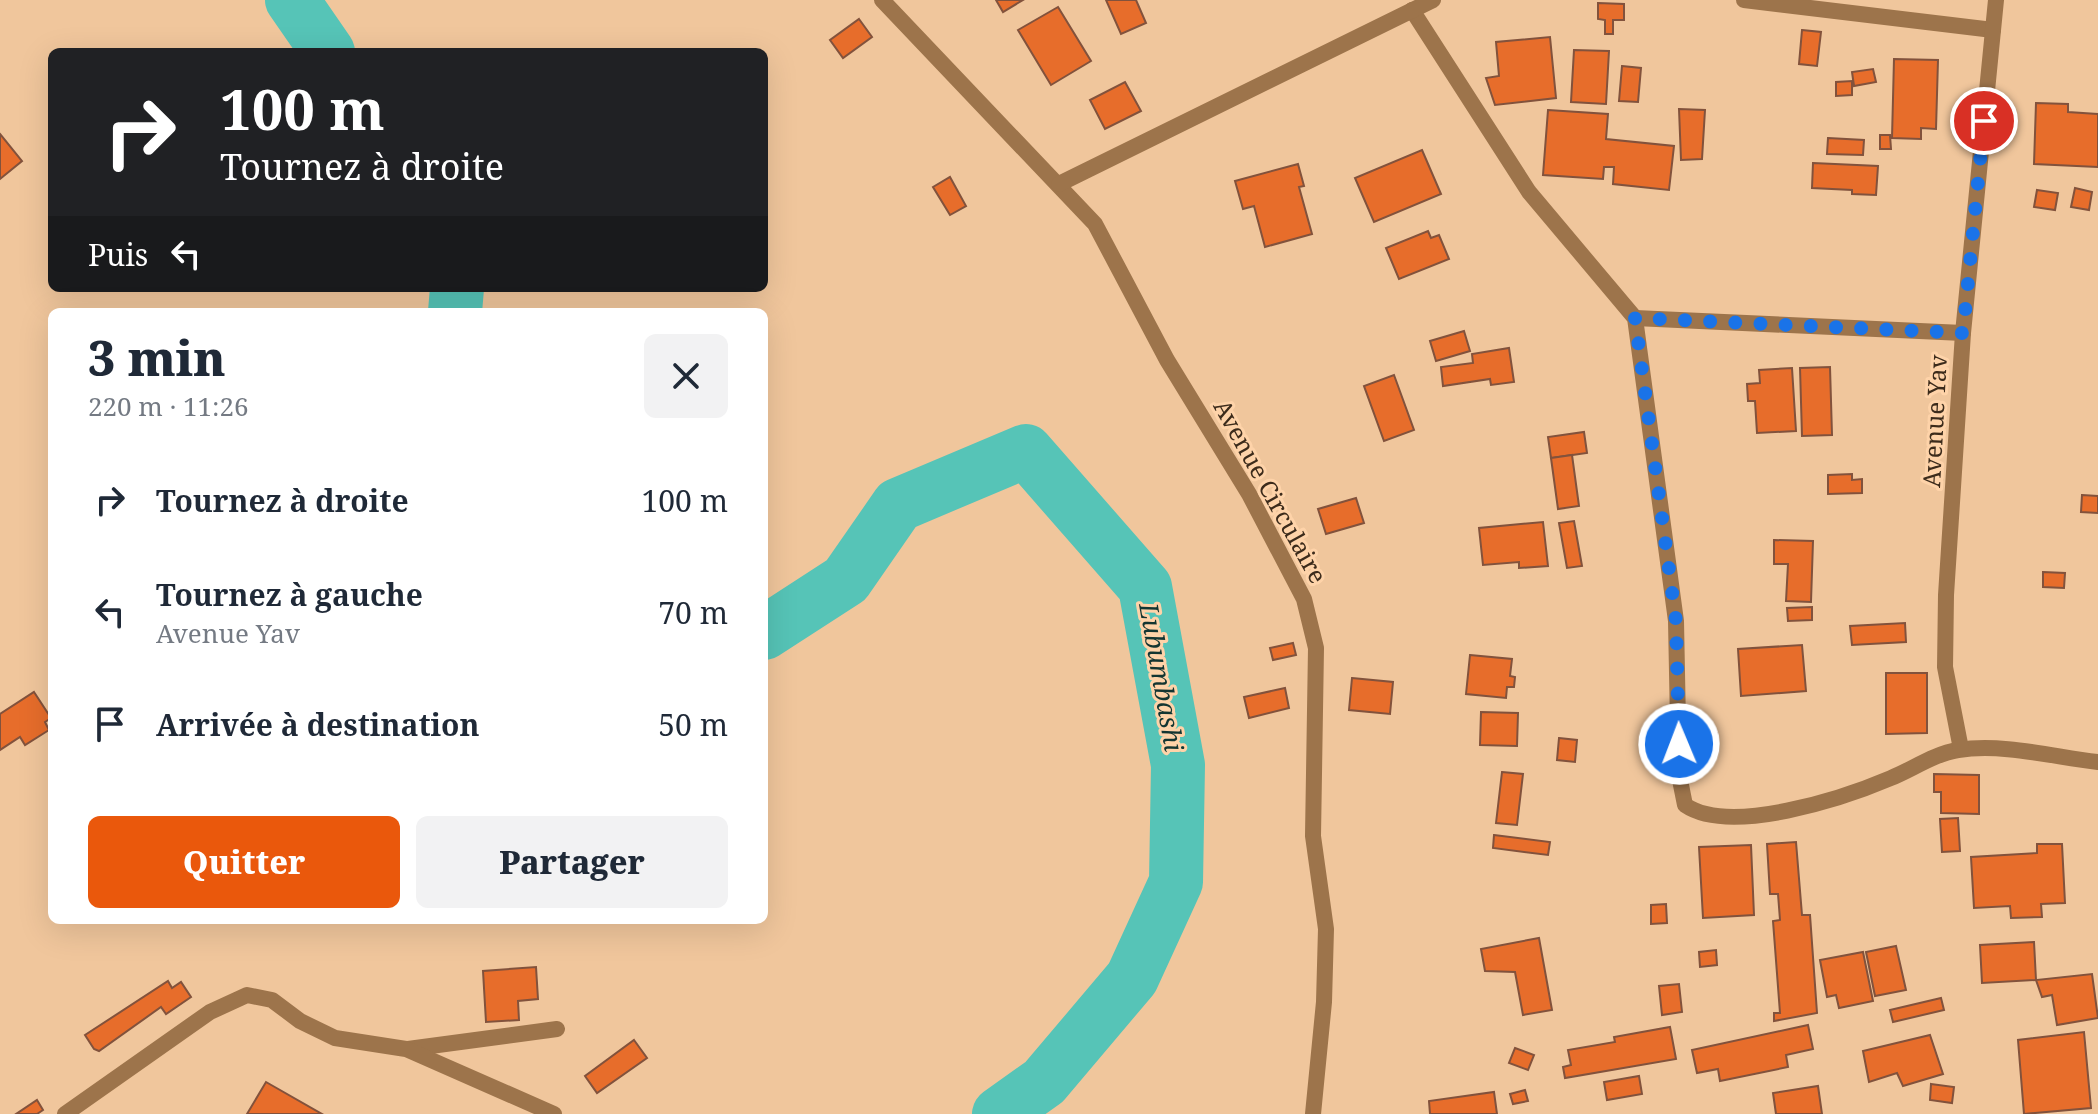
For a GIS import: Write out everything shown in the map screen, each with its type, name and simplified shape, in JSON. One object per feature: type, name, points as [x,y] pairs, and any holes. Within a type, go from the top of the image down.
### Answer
[{"type":"street","name":"Avenue Circulaire","points":[[882,0],[1059,184],[1106,241],[1167,360],[1249,494],[1304,599],[1316,662],[1313,836],[1327,957],[1313,1114]]},
{"type":"street","points":[[1059,184],[1433,0]]},
{"type":"street","points":[[1744,0],[1993,30]]},
{"type":"street","name":"Avenue Yav","points":[[1961,749],[1948,695],[1946,595],[1963,333],[1996,0]]},
{"type":"street","points":[[1412,10],[1529,192],[1635,318],[1676,621],[1679,775],[1685,805],[1709,817],[1731,818],[1802,807],[1890,779],[1938,756],[1961,749],[1988,748],[2098,762]]},
{"type":"street","points":[[1635,318],[1963,333]]},
{"type":"street","points":[[65,1114],[210,1012],[230,999],[247,995],[272,1000],[300,1021],[335,1038],[406,1049],[554,1114]]},
{"type":"street","points":[[406,1049],[557,1029]]},
{"type":"building","points":[[996,0],[1023,0],[1003,12]]},
{"type":"building","points":[[1106,0],[1136,0],[1146,23],[1121,34]]},
{"type":"building","points":[[1598,3],[1624,4],[1624,20],[1613,20],[1613,34],[1605,34],[1605,20],[1598,19]]},
{"type":"building","points":[[1058,7],[1091,61],[1051,85],[1018,30]]},
{"type":"building","points":[[859,19],[872,37],[843,58],[830,40]]},
{"type":"building","points":[[1802,30],[1821,32],[1817,66],[1799,64]]},
{"type":"building","points":[[1550,37],[1556,98],[1495,105],[1486,78],[1499,76],[1496,42]]},
{"type":"building","points":[[1574,50],[1609,51],[1606,104],[1571,102]]},
{"type":"building","points":[[1894,59],[1938,60],[1936,129],[1921,128],[1921,139],[1892,138]]},
{"type":"building","points":[[1622,66],[1641,68],[1638,102],[1619,101]]},
{"type":"building","points":[[1873,69],[1876,82],[1854,86],[1852,72]]},
{"type":"building","points":[[1852,81],[1852,95],[1836,96],[1836,82]]},
{"type":"building","points":[[1125,82],[1141,111],[1105,129],[1090,100]]},
{"type":"building","points":[[2036,103],[2068,104],[2068,112],[2098,114],[2098,167],[2034,164]]},
{"type":"building","points":[[1679,109],[1705,110],[1702,159],[1681,160]]},
{"type":"building","points":[[1548,110],[1608,114],[1606,139],[1674,146],[1669,190],[1613,184],[1614,167],[1604,167],[1603,179],[1543,175]]},
{"type":"building","points":[[0,134],[22,161],[0,179]]},
{"type":"building","points":[[1880,135],[1890,135],[1891,149],[1880,149]]},
{"type":"building","points":[[1828,138],[1864,140],[1863,155],[1827,154]]},
{"type":"building","points":[[1422,150],[1441,194],[1374,222],[1355,178]]},
{"type":"building","points":[[1813,163],[1878,166],[1876,195],[1812,188]]},
{"type":"building","points":[[1298,164],[1304,186],[1299,187],[1312,234],[1265,247],[1254,206],[1243,209],[1235,181]]},
{"type":"building","points":[[950,177],[966,206],[950,215],[933,187]]},
{"type":"building","points":[[2075,188],[2092,192],[2089,210],[2071,207]]},
{"type":"building","points":[[2037,190],[2058,193],[2055,210],[2034,207]]},
{"type":"building","points":[[1428,231],[1431,238],[1439,235],[1449,259],[1399,279],[1386,248]]},
{"type":"building","points":[[1464,331],[1470,351],[1436,361],[1430,341]]},
{"type":"building","points":[[1509,348],[1514,382],[1491,385],[1490,379],[1443,386],[1441,367],[1473,363],[1472,354]]},
{"type":"building","points":[[1830,367],[1832,435],[1802,436],[1800,368]]},
{"type":"building","points":[[1792,368],[1796,431],[1757,433],[1755,401],[1748,401],[1747,384],[1760,383],[1759,370]]},
{"type":"building","points":[[1394,375],[1414,430],[1384,441],[1364,386]]},
{"type":"building","points":[[1584,432],[1587,453],[1551,458],[1548,437]]},
{"type":"building","points":[[1572,455],[1579,506],[1558,509],[1551,458]]},
{"type":"building","points":[[1852,474],[1852,480],[1862,479],[1862,493],[1828,494],[1828,475]]},
{"type":"building","points":[[2082,495],[2098,496],[2098,513],[2081,512]]},
{"type":"building","points":[[1356,498],[1364,523],[1326,534],[1318,509]]},
{"type":"building","points":[[1574,521],[1582,566],[1567,568],[1559,523]]},
{"type":"building","points":[[1543,522],[1548,566],[1519,568],[1519,562],[1483,565],[1479,528]]},
{"type":"building","points":[[1774,540],[1813,541],[1811,602],[1786,601],[1788,564],[1774,564]]},
{"type":"building","points":[[2043,572],[2065,573],[2064,588],[2043,587]]},
{"type":"building","points":[[1812,607],[1812,620],[1788,621],[1787,608]]},
{"type":"building","points":[[1905,623],[1906,642],[1852,645],[1850,626]]},
{"type":"building","points":[[1293,643],[1296,655],[1273,660],[1270,648]]},
{"type":"building","points":[[1802,645],[1806,691],[1741,696],[1738,649]]},
{"type":"building","points":[[1470,655],[1512,659],[1510,676],[1515,677],[1514,687],[1507,687],[1506,698],[1466,694]]},
{"type":"building","points":[[1886,673],[1927,673],[1927,733],[1886,734]]},
{"type":"building","points":[[1352,678],[1393,682],[1390,714],[1349,710]]},
{"type":"building","points":[[1285,688],[1289,708],[1249,718],[1244,697]]},
{"type":"building","points":[[34,692],[48,713],[45,722],[48,731],[25,745],[20,737],[0,750],[0,714]]},
{"type":"building","points":[[1481,712],[1518,713],[1517,746],[1480,745]]},
{"type":"building","points":[[1701,733],[1717,733],[1717,753],[1701,754]]},
{"type":"building","points":[[1559,738],[1577,740],[1575,762],[1557,760]]},
{"type":"building","points":[[1502,772],[1523,774],[1517,825],[1496,823]]},
{"type":"building","points":[[1934,774],[1979,775],[1979,814],[1941,813],[1941,792],[1934,792]]},
{"type":"building","points":[[1958,818],[1960,851],[1942,852],[1940,819]]},
{"type":"building","points":[[1494,835],[1550,842],[1548,855],[1493,848]]},
{"type":"building","points":[[1796,842],[1802,915],[1810,915],[1817,1013],[1774,1021],[1774,1013],[1780,1013],[1773,921],[1780,920],[1778,894],[1770,894],[1767,844]]},
{"type":"building","points":[[2037,844],[2062,844],[2065,903],[2041,904],[2042,917],[2011,918],[2010,906],[1974,908],[1971,857],[2037,853]]},
{"type":"building","points":[[1751,845],[1754,915],[1703,918],[1699,847]]},
{"type":"building","points":[[1666,904],[1667,923],[1651,924],[1651,905]]},
{"type":"building","points":[[1539,938],[1552,1010],[1523,1015],[1515,972],[1485,971],[1481,949]]},
{"type":"building","points":[[2034,942],[2036,980],[1982,983],[1980,945]]},
{"type":"building","points":[[1896,946],[1906,990],[1875,996],[1866,952]]},
{"type":"building","points":[[1716,950],[1717,965],[1700,967],[1699,952]]},
{"type":"building","points":[[1863,952],[1873,1001],[1839,1008],[1836,995],[1827,997],[1820,960]]},
{"type":"building","points":[[536,967],[538,999],[518,1001],[519,1020],[486,1022],[483,971]]},
{"type":"building","points":[[2092,974],[2098,1018],[2057,1025],[2052,995],[2042,997],[2036,980]]},
{"type":"building","points":[[168,981],[172,988],[181,982],[191,997],[166,1014],[161,1007],[99,1051],[94,1049],[85,1035]]},
{"type":"building","points":[[1679,984],[1682,1012],[1662,1015],[1659,986]]},
{"type":"building","points":[[1941,998],[1944,1010],[1893,1022],[1890,1010]]},
{"type":"building","points":[[1808,1025],[1813,1049],[1786,1055],[1788,1067],[1720,1081],[1718,1069],[1697,1073],[1692,1050]]},
{"type":"building","points":[[1670,1027],[1676,1059],[1565,1078],[1563,1067],[1571,1065],[1568,1050],[1615,1042],[1614,1037]]},
{"type":"building","points":[[2084,1032],[2091,1108],[2024,1114],[2018,1040]]},
{"type":"building","points":[[1930,1035],[1943,1074],[1903,1086],[1897,1073],[1869,1082],[1863,1051]]},
{"type":"building","points":[[634,1040],[647,1058],[597,1093],[585,1076]]},
{"type":"building","points":[[1515,1048],[1534,1055],[1528,1070],[1509,1063]]},
{"type":"building","points":[[1639,1076],[1642,1094],[1607,1100],[1604,1082]]},
{"type":"building","points":[[266,1082],[322,1114],[247,1114]]},
{"type":"building","points":[[1931,1084],[1954,1087],[1952,1103],[1930,1100]]},
{"type":"building","points":[[1818,1086],[1822,1114],[1776,1114],[1773,1093]]},
{"type":"building","points":[[1525,1090],[1528,1101],[1513,1104],[1510,1094]]},
{"type":"building","points":[[1494,1092],[1497,1114],[1430,1114],[1429,1101]]},
{"type":"building","points":[[37,1100],[43,1110],[37,1114],[16,1114]]},
{"type":"waterway","name":"Lubumbashi","points":[[292,0],[325,48]]},
{"type":"waterway","name":"Lubumbashi","points":[[455,308],[457,292]]},
{"type":"waterway","name":"Lubumbashi","points":[[768,630],[846,580],[898,505],[1026,451],[1145,587],[1178,765],[1176,882],[1132,978],[1044,1082],[999,1114]]},
{"type":"route","points":[[1679,744],[1676,621],[1666,528],[1635,318],[1963,333],[1984,121]]}]
